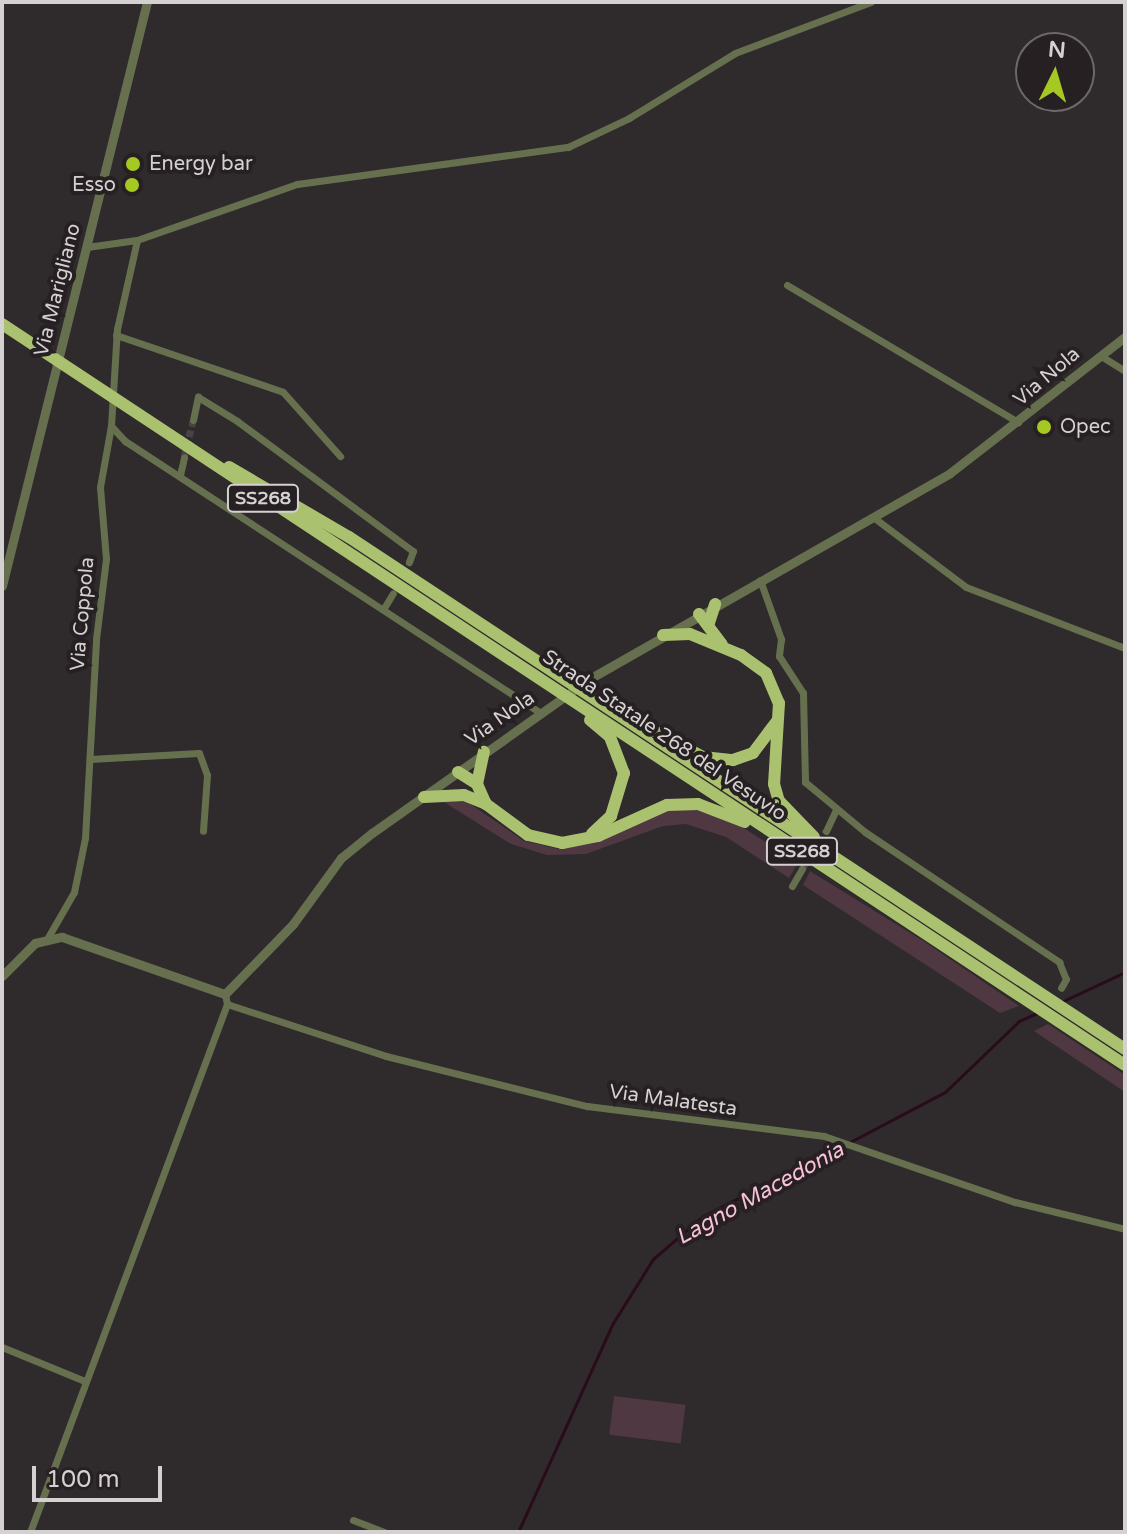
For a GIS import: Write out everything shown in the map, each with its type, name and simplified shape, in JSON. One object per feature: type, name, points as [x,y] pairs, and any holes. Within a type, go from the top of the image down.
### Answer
[{"type":"highway","name":"Strada Statale 268 del Vesuvio","points":[[2,324],[493,648],[548,681]]},
{"type":"highway","name":"Strada Statale 268 del Vesuvio","points":[[181,441],[349,537],[548,681]]},
{"type":"highway","points":[[699,638],[701,618],[715,604]]},
{"type":"highway","name":"SS268","points":[[701,618],[724,647]]},
{"type":"highway","name":"SS268","points":[[663,635],[681,632],[724,647],[766,673],[776,691],[779,716],[772,767],[779,801],[810,834],[909,908]]},
{"type":"highway","name":"SS268","points":[[548,681],[583,701],[719,761],[753,753],[779,716]]},
{"type":"highway","name":"SS268","points":[[548,681],[583,701],[610,737],[624,773],[611,816],[590,836]]},
{"type":"highway","name":"Strada Statale 268 del Vesuvio","points":[[583,701],[818,862],[1063,1017],[1125,1065]]},
{"type":"highway","name":"Strada Statale 268 del Vesuvio","points":[[583,701],[909,908],[1030,995]]},
{"type":"highway","points":[[484,752],[477,784],[486,804]]},
{"type":"highway","points":[[456,773],[477,784]]},
{"type":"highway","points":[[456,773],[464,795]]},
{"type":"highway","name":"SS268","points":[[424,797],[464,795],[486,804],[545,841],[590,836],[653,808],[698,804],[719,809],[818,862]]},
{"type":"highway","name":"Strada Statale 268 del Vesuvio","points":[[1063,1017],[1125,1049]]},
{"type":"street","name":"Via Marigliano","points":[[2,586],[147,2]]},
{"type":"street","points":[[87,247],[137,240],[297,184],[568,147],[629,118],[735,53],[871,2]]},
{"type":"street","name":"Via Coppola","points":[[47,939],[80,869],[106,559],[100,487],[111,426],[116,335],[137,240]]},
{"type":"street","points":[[787,285],[1020,423]]},
{"type":"street","points":[[116,335],[283,392],[340,456]]},
{"type":"street","name":"Via Nola","points":[[715,604],[931,485],[1020,423],[1125,337]]},
{"type":"street","points":[[1101,356],[1125,371]]},
{"type":"street","points":[[193,420],[198,397],[237,421],[413,551],[409,562]]},
{"type":"street","points":[[111,426],[125,441],[541,713]]},
{"type":"street","points":[[180,475],[184,457]]},
{"type":"street","points":[[873,517],[966,587],[1125,648]]},
{"type":"street","points":[[760,578],[781,639],[779,656],[803,693],[805,782],[836,810],[1059,962],[1066,979],[1061,988]]},
{"type":"street","points":[[384,608],[393,593]]},
{"type":"street","name":"Via Nola","points":[[226,999],[293,924],[341,858],[541,713],[663,635],[701,618]]},
{"type":"street","points":[[90,759],[199,753],[207,775],[203,831]]},
{"type":"street","points":[[826,831],[836,810]]},
{"type":"street","points":[[792,886],[802,869]]},
{"type":"street","points":[[3,973],[19,954],[47,939],[91,944],[226,999],[30,1532]]},
{"type":"street","name":"Via Malatesta","points":[[226,999],[347,1046],[555,1100],[824,1136],[1015,1202],[1125,1229]]},
{"type":"street","points":[[2,1347],[85,1381]]},
{"type":"street","points":[[353,1520],[385,1532]]},
{"type":"shaded area","points":[[439,799],[466,801],[524,841],[559,849],[593,843],[666,809],[694,808],[733,821],[798,863],[789,878],[726,837],[686,824],[663,826],[586,854],[547,855],[511,844]]},
{"type":"shaded area","points":[[810,871],[925,942],[1019,1006],[1000,1013],[803,885]]},
{"type":"shaded area","points":[[1048,1024],[1125,1075],[1125,1092],[1034,1031]]},
{"type":"shaded area","points":[[614,1396],[685,1405],[681,1443],[609,1435]]},
{"type":"waterway","name":"Lagno Macedonia","points":[[1061,1002],[1125,972]]},
{"type":"waterway","name":"Lagno Macedonia","points":[[850,1142],[945,1092],[1019,1021],[1039,1012]]},
{"type":"waterway","name":"Lagno Macedonia","points":[[518,1532],[613,1323],[653,1259],[703,1216],[843,1145]]},
{"type":"tunnel","points":[[184,457],[193,420]]},
{"type":"tunnel","points":[[802,869],[826,831]]},
{"type":"place","name":"Energy bar","points":[[133,164]]},
{"type":"place","name":"Esso","points":[[132,185]]},
{"type":"place","name":"Opec","points":[[1044,427]]}]
